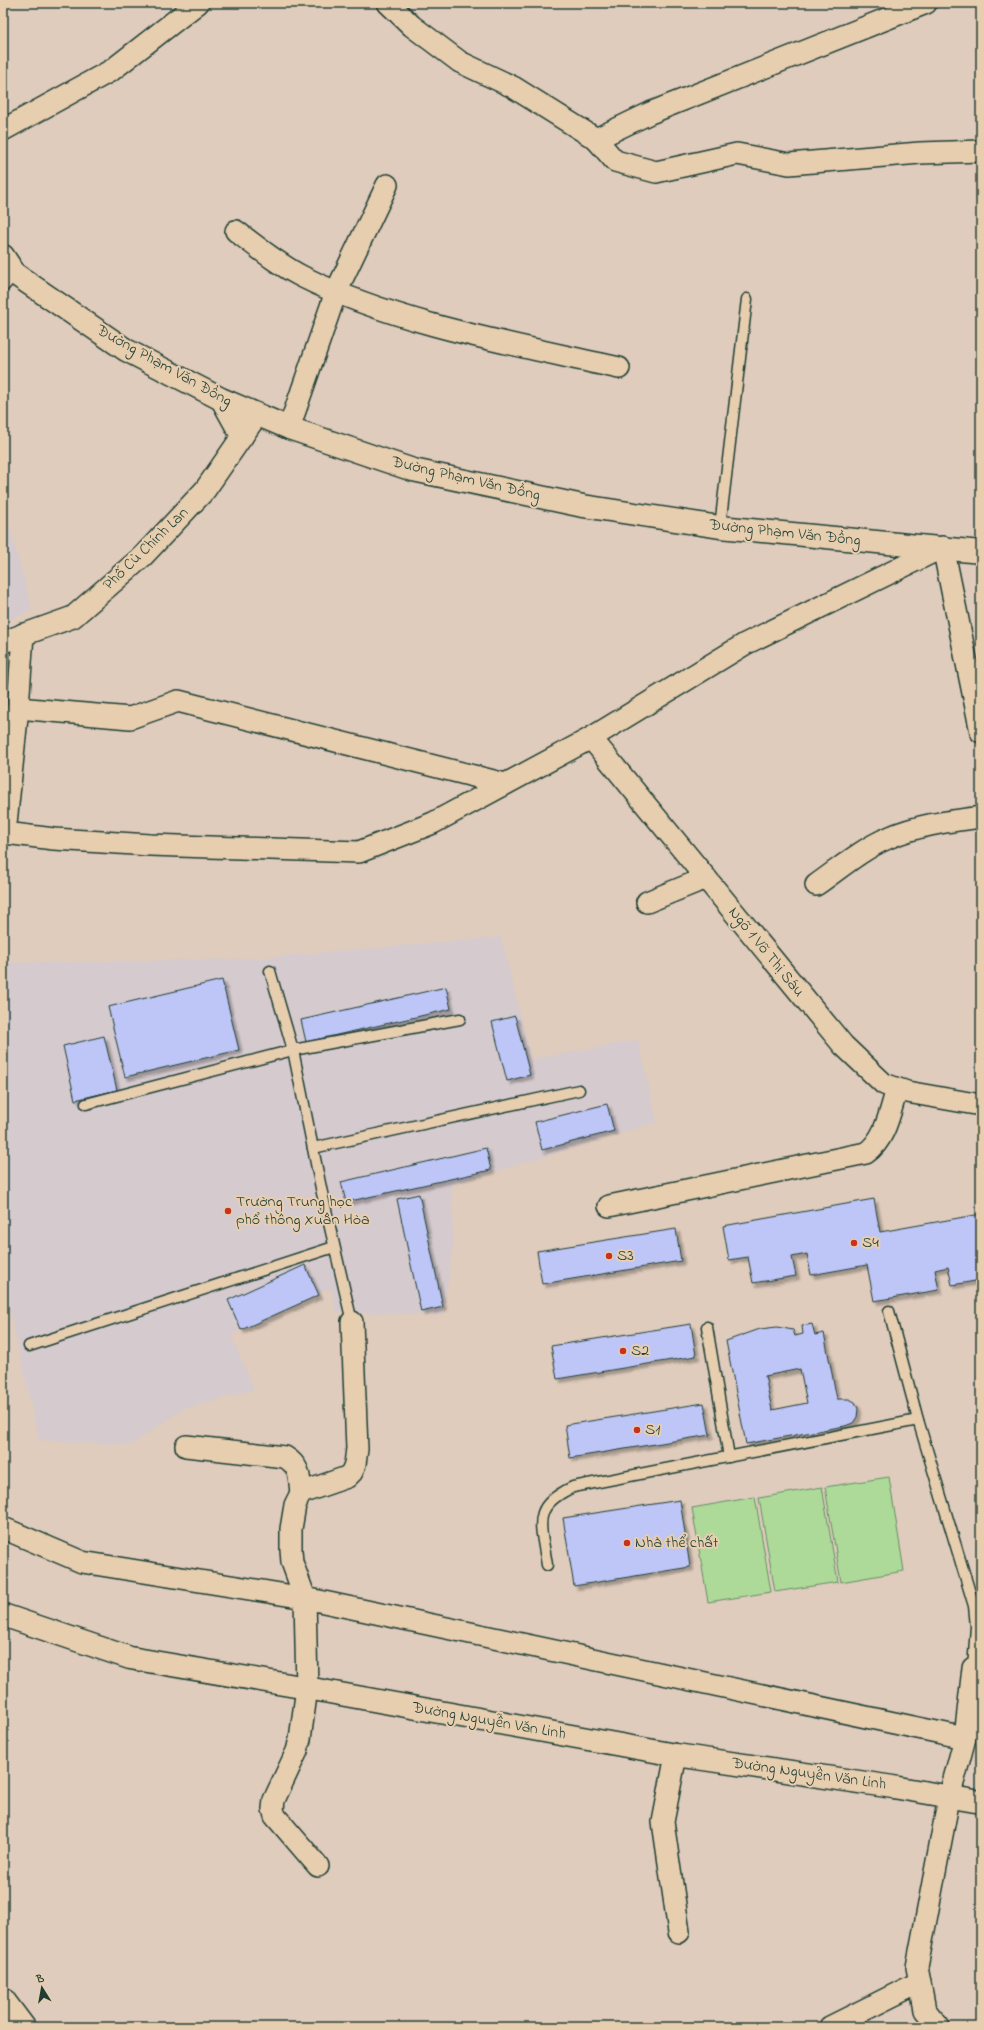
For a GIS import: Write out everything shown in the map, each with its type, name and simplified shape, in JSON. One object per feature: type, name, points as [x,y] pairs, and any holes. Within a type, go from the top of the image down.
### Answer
[{"type":"street","points":[[3,130],[112,70],[198,3]]},
{"type":"street","points":[[388,3],[412,26],[460,62],[512,87],[596,139],[615,162],[656,172],[737,154],[789,164],[920,153],[981,151]]},
{"type":"street","points":[[596,139],[650,113],[926,3]]},
{"type":"street","points":[[288,428],[336,292],[387,185]]},
{"type":"street","points":[[236,231],[262,251],[302,276],[336,292],[412,317],[485,337],[619,368]]},
{"type":"street","name":"Đường Phạm Văn Đồng","points":[[3,256],[9,280],[126,350],[221,399],[288,428],[413,470],[584,506],[720,527],[943,547],[981,552]]},
{"type":"street","points":[[221,399],[242,437]]},
{"type":"street","name":"Phố Cù Chính Lan","points":[[3,642],[73,617],[143,556],[205,490],[257,415]]},
{"type":"street","points":[[23,634],[18,708],[5,833],[54,839],[150,845],[359,852],[433,823],[591,738],[745,644],[943,547],[981,732]]},
{"type":"street","points":[[18,708],[130,718],[178,701],[505,784]]},
{"type":"street","name":"Ngõ 1 Võ Thị Sáu","points":[[591,738],[843,1045],[884,1084],[906,1092],[981,1105]]},
{"type":"street","points":[[816,885],[870,847],[887,838],[904,831],[930,824],[981,817]]},
{"type":"street","points":[[647,902],[706,878]]},
{"type":"street","points":[[610,1206],[858,1156],[866,1153],[874,1147],[881,1136],[897,1088]]},
{"type":"street","points":[[318,1866],[275,1816],[273,1809],[274,1800],[297,1751],[308,1688],[305,1598],[292,1562],[291,1529],[295,1505],[302,1493],[346,1477],[352,1472],[355,1464],[357,1426],[352,1322]]},
{"type":"street","points":[[186,1446],[285,1457],[295,1465],[298,1470],[302,1493]]},
{"type":"street","points":[[3,1528],[82,1562],[305,1598],[965,1738]]},
{"type":"street","name":"Đường Nguyễn Văn Linh","points":[[3,1615],[130,1658],[308,1688],[676,1755],[893,1787],[949,1798],[981,1802]]},
{"type":"street","points":[[939,2027],[925,2010],[917,1966],[949,1798],[975,1704],[973,1668]]},
{"type":"street","points":[[676,1755],[663,1822],[679,1932]]},
{"type":"street","points":[[830,2027],[920,1982]]},
{"type":"street","points":[[3,1999],[24,2027]]},
{"type":"lane","points":[[720,527],[747,299]]},
{"type":"lane","points":[[270,971],[293,1050],[334,1248],[352,1322]]},
{"type":"lane","points":[[86,1104],[293,1050],[460,1019]]},
{"type":"lane","points":[[313,1148],[579,1090]]},
{"type":"lane","points":[[29,1346],[334,1248]]},
{"type":"lane","points":[[889,1311],[918,1420],[974,1606],[976,1626],[973,1668]]},
{"type":"lane","points":[[707,1327],[730,1457]]},
{"type":"lane","points":[[547,1564],[542,1513],[548,1502],[558,1494],[573,1486],[918,1420]]},
{"type":"shaded area","points":[[3,503],[32,609],[3,622]]},
{"type":"shaded area","name":"Trường Trung học phổ thông Xuân Hòa","points":[[501,937],[531,1059],[638,1040],[657,1122],[451,1185],[454,1238],[443,1315],[336,1312],[331,1288],[231,1335],[254,1389],[183,1409],[131,1445],[39,1440],[3,1279],[3,963],[246,959]]},
{"type":"green space","points":[[889,1477],[904,1571],[841,1582],[825,1487]]},
{"type":"green space","points":[[822,1487],[838,1582],[775,1592],[759,1498]]},
{"type":"green space","points":[[755,1497],[771,1592],[708,1602],[692,1508]]},
{"type":"building","points":[[222,980],[239,1050],[125,1077],[108,1007]]},
{"type":"building","points":[[446,987],[451,1009],[306,1042],[301,1020]]},
{"type":"building","points":[[515,1016],[530,1075],[507,1081],[492,1022]]},
{"type":"building","points":[[104,1036],[117,1090],[75,1100],[63,1046]]},
{"type":"building","points":[[607,1104],[614,1131],[542,1150],[535,1122]]},
{"type":"building","points":[[486,1148],[491,1170],[346,1202],[341,1182]]},
{"type":"building","points":[[419,1194],[443,1307],[421,1312],[397,1199]]},
{"type":"building","name":"S4","points":[[874,1199],[880,1232],[981,1214],[981,1280],[952,1285],[948,1267],[935,1270],[939,1290],[874,1301],[867,1265],[811,1275],[807,1254],[792,1257],[796,1276],[753,1283],[748,1257],[729,1260],[723,1226]]},
{"type":"building","name":"S3","points":[[676,1229],[681,1261],[542,1284],[537,1251]]},
{"type":"building","points":[[305,1265],[319,1295],[241,1330],[228,1300]]},
{"type":"building","name":"S2","points":[[691,1324],[696,1356],[557,1379],[551,1346]]},
{"type":"building","points":[[812,1324],[815,1335],[824,1333],[837,1399],[849,1399],[855,1402],[858,1409],[857,1417],[853,1423],[845,1426],[746,1444],[726,1341],[760,1329],[777,1327],[793,1330],[795,1336],[803,1334],[802,1326]],"holes":[[[800,1369],[807,1403],[772,1410],[765,1376]]]},
{"type":"building","name":"S1","points":[[704,1403],[710,1435],[570,1458],[565,1425]]},
{"type":"building","name":"Nhà thể chất","points":[[680,1500],[690,1567],[574,1586],[563,1518]]},
{"type":"place","name":"Trường Trung học phổ thông Xuân Hòa","points":[[228,1211]]},
{"type":"place","name":"S4","points":[[854,1243]]},
{"type":"place","name":"S3","points":[[609,1256]]},
{"type":"place","name":"S2","points":[[623,1351]]},
{"type":"place","name":"S1","points":[[637,1430]]},
{"type":"place","name":"Nhà thể chất","points":[[627,1543]]}]
